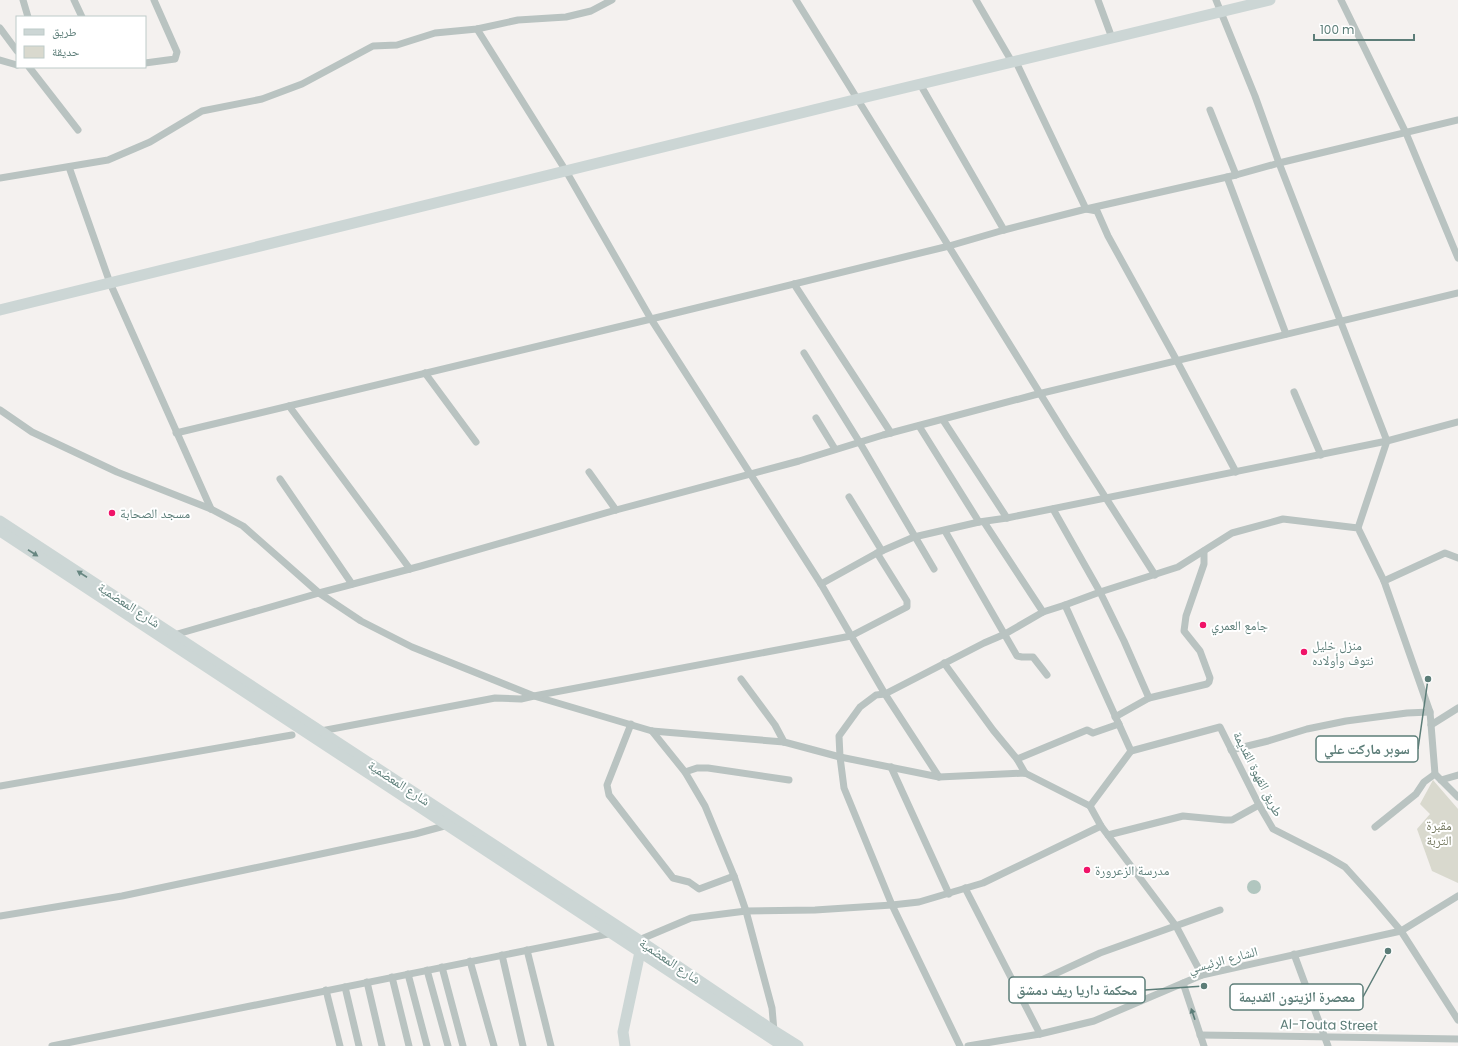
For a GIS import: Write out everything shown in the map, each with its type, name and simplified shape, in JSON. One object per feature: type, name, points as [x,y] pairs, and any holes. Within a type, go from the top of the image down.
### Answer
[{"type":"main road","points":[[0,310],[197,260],[1270,0]]},
{"type":"main road","name":"شارع المعضمية","points":[[0,521],[448,825],[640,952],[783,1043],[798,1046]]},
{"type":"main road","name":"شارع المعضمية","points":[[0,531],[159,630],[174,635],[321,731],[639,940],[774,1031],[783,1043]]},
{"type":"main road","points":[[625,1046],[623,1032],[640,952]]},
{"type":"street","points":[[24,0],[28,16]]},
{"type":"street","points":[[74,0],[82,16]]},
{"type":"street","points":[[146,63],[175,59],[177,52],[154,0]]},
{"type":"street","points":[[0,178],[108,160],[150,142],[202,111],[262,99],[302,84],[373,46],[397,45],[435,33],[477,28],[518,20],[566,17],[591,11],[612,0]]},
{"type":"street","points":[[796,0],[1155,575]]},
{"type":"street","points":[[976,0],[1012,62],[1017,64],[1086,209]]},
{"type":"street","points":[[1098,0],[1112,38]]},
{"type":"street","points":[[1216,0],[1255,96],[1279,163],[1387,442],[1358,528],[1384,581],[1430,712],[1435,774],[1458,797]]},
{"type":"street","points":[[1341,0],[1406,133],[1458,258]]},
{"type":"street","points":[[0,28],[16,50]]},
{"type":"street","points":[[477,28],[566,171],[652,319],[821,584],[885,694],[939,777]]},
{"type":"street","points":[[0,60],[16,64]]},
{"type":"street","points":[[30,68],[78,130]]},
{"type":"street","points":[[920,84],[1004,230]]},
{"type":"street","points":[[1210,110],[1236,175]]},
{"type":"street","points":[[176,433],[652,319],[949,246],[1086,209],[1227,178],[1279,163],[1458,120]]},
{"type":"street","points":[[69,167],[110,283],[210,509]]},
{"type":"street","points":[[1227,178],[1286,334]]},
{"type":"street","points":[[1086,209],[1097,211],[1108,236],[1236,472]]},
{"type":"street","points":[[794,284],[891,433]]},
{"type":"street","points":[[174,635],[616,510],[751,474],[891,433],[1041,394],[1458,293]]},
{"type":"street","points":[[804,353],[860,443],[934,569]]},
{"type":"street","points":[[425,373],[476,442]]},
{"type":"street","points":[[1294,392],[1321,455]]},
{"type":"street","points":[[290,406],[410,569]]},
{"type":"street","points":[[0,410],[32,432],[117,472],[210,509],[243,526],[319,593],[361,621],[412,647],[534,696],[652,731],[784,742],[840,757],[939,777],[1025,773],[1090,806],[1108,836],[1176,926],[1202,975]]},
{"type":"street","points":[[816,418],[835,449]]},
{"type":"street","points":[[943,420],[1007,518]]},
{"type":"street","points":[[821,584],[879,552],[914,537],[1105,497],[1387,442],[1458,422]]},
{"type":"street","points":[[919,426],[1043,612]]},
{"type":"street","points":[[589,472],[616,510]]},
{"type":"street","points":[[280,479],[352,584]]},
{"type":"street","points":[[321,731],[495,698],[521,699],[851,636],[907,607],[907,601],[848,497]]},
{"type":"street","points":[[1053,509],[1100,592],[1124,641],[1149,698]]},
{"type":"street","points":[[960,1046],[892,905],[844,788],[839,736],[860,707],[876,695],[885,694],[984,643],[1005,634],[1043,612],[1178,567],[1232,533],[1283,519],[1358,528]]},
{"type":"street","points":[[945,530],[1017,656],[1033,657],[1047,675]]},
{"type":"street","points":[[1115,717],[1149,698],[1210,682],[1200,650],[1184,630],[1186,616],[1204,564],[1204,551]]},
{"type":"street","points":[[1384,581],[1445,553],[1458,558]]},
{"type":"street","points":[[1065,605],[1115,717],[1132,751],[1090,806]]},
{"type":"street","points":[[944,663],[993,730],[1017,759],[1025,773]]},
{"type":"street","points":[[740,679],[775,725],[784,742]]},
{"type":"street","points":[[1431,725],[1458,708]]},
{"type":"street","points":[[1231,750],[1307,729],[1353,720],[1406,713],[1430,712]]},
{"type":"street","points":[[631,724],[607,785],[609,795],[673,878],[689,882],[699,889],[734,876]]},
{"type":"street","points":[[1017,759],[1087,730],[1093,733],[1119,724]]},
{"type":"street","name":"طريق القهوة القديمة","points":[[1132,751],[1220,727],[1259,805],[1273,829],[1345,867],[1401,931],[1458,1020]]},
{"type":"street","points":[[652,731],[685,772],[705,806],[734,876],[746,912],[772,1008],[774,1031]]},
{"type":"street","points":[[0,786],[292,735]]},
{"type":"street","points":[[891,767],[949,894]]},
{"type":"street","points":[[685,772],[697,768],[708,768],[789,780]]},
{"type":"street","points":[[1375,827],[1416,794],[1424,782],[1435,774]]},
{"type":"street","points":[[1441,780],[1458,775]]},
{"type":"street","points":[[1108,836],[1183,816],[1232,820],[1259,805]]},
{"type":"street","points":[[0,916],[122,896],[407,836],[448,825]]},
{"type":"street","points":[[639,940],[691,918],[746,912],[815,910],[919,902],[982,883],[1101,826]]},
{"type":"street","points":[[965,888],[1040,1034]]},
{"type":"street","name":"الشارع الرئيسي","points":[[968,1046],[1040,1034],[1094,1021],[1202,975],[1401,931],[1458,896]]},
{"type":"street","points":[[1018,991],[1100,953],[1220,910]]},
{"type":"street","points":[[52,1046],[613,933]]},
{"type":"street","points":[[527,950],[551,1046]]},
{"type":"street","points":[[1294,954],[1328,1046]]},
{"type":"street","points":[[502,955],[523,1046]]},
{"type":"street","points":[[470,961],[494,1046]]},
{"type":"street","points":[[442,967],[464,1046]]},
{"type":"street","points":[[427,970],[448,1046]]},
{"type":"street","points":[[408,974],[427,1046]]},
{"type":"street","points":[[392,977],[409,1046]]},
{"type":"street","points":[[367,982],[382,1046]]},
{"type":"street","points":[[1183,983],[1204,1046]]},
{"type":"street","points":[[345,987],[359,1046]]},
{"type":"street","points":[[326,990],[340,1046]]},
{"type":"street","name":"Al-Touta Street","points":[[1200,1035],[1458,1039]]},
{"type":"green space","name":"مقبرة التربة","points":[[1433,780],[1458,809],[1458,883],[1432,871],[1417,829],[1430,814],[1420,804]]},
{"type":"shaded area","points":[[1254,880],[1259,882],[1261,887],[1259,892],[1254,894],[1249,892],[1247,887],[1249,882]]},
{"type":"place","name":"مسجد الصحابة","points":[[112,513]]},
{"type":"place","name":"جامع العمري","points":[[1203,625]]},
{"type":"place","name":"منزل خليل نتوف وأولاده","points":[[1304,652]]},
{"type":"place","name":"سوبر ماركت علي","points":[[1428,679]]},
{"type":"place","name":"مدرسة الزعرورة","points":[[1087,870]]},
{"type":"place","name":"معصرة الزيتون القديمة","points":[[1388,951]]},
{"type":"place","name":"محكمة داريا ريف دمشق","points":[[1204,986]]}]
